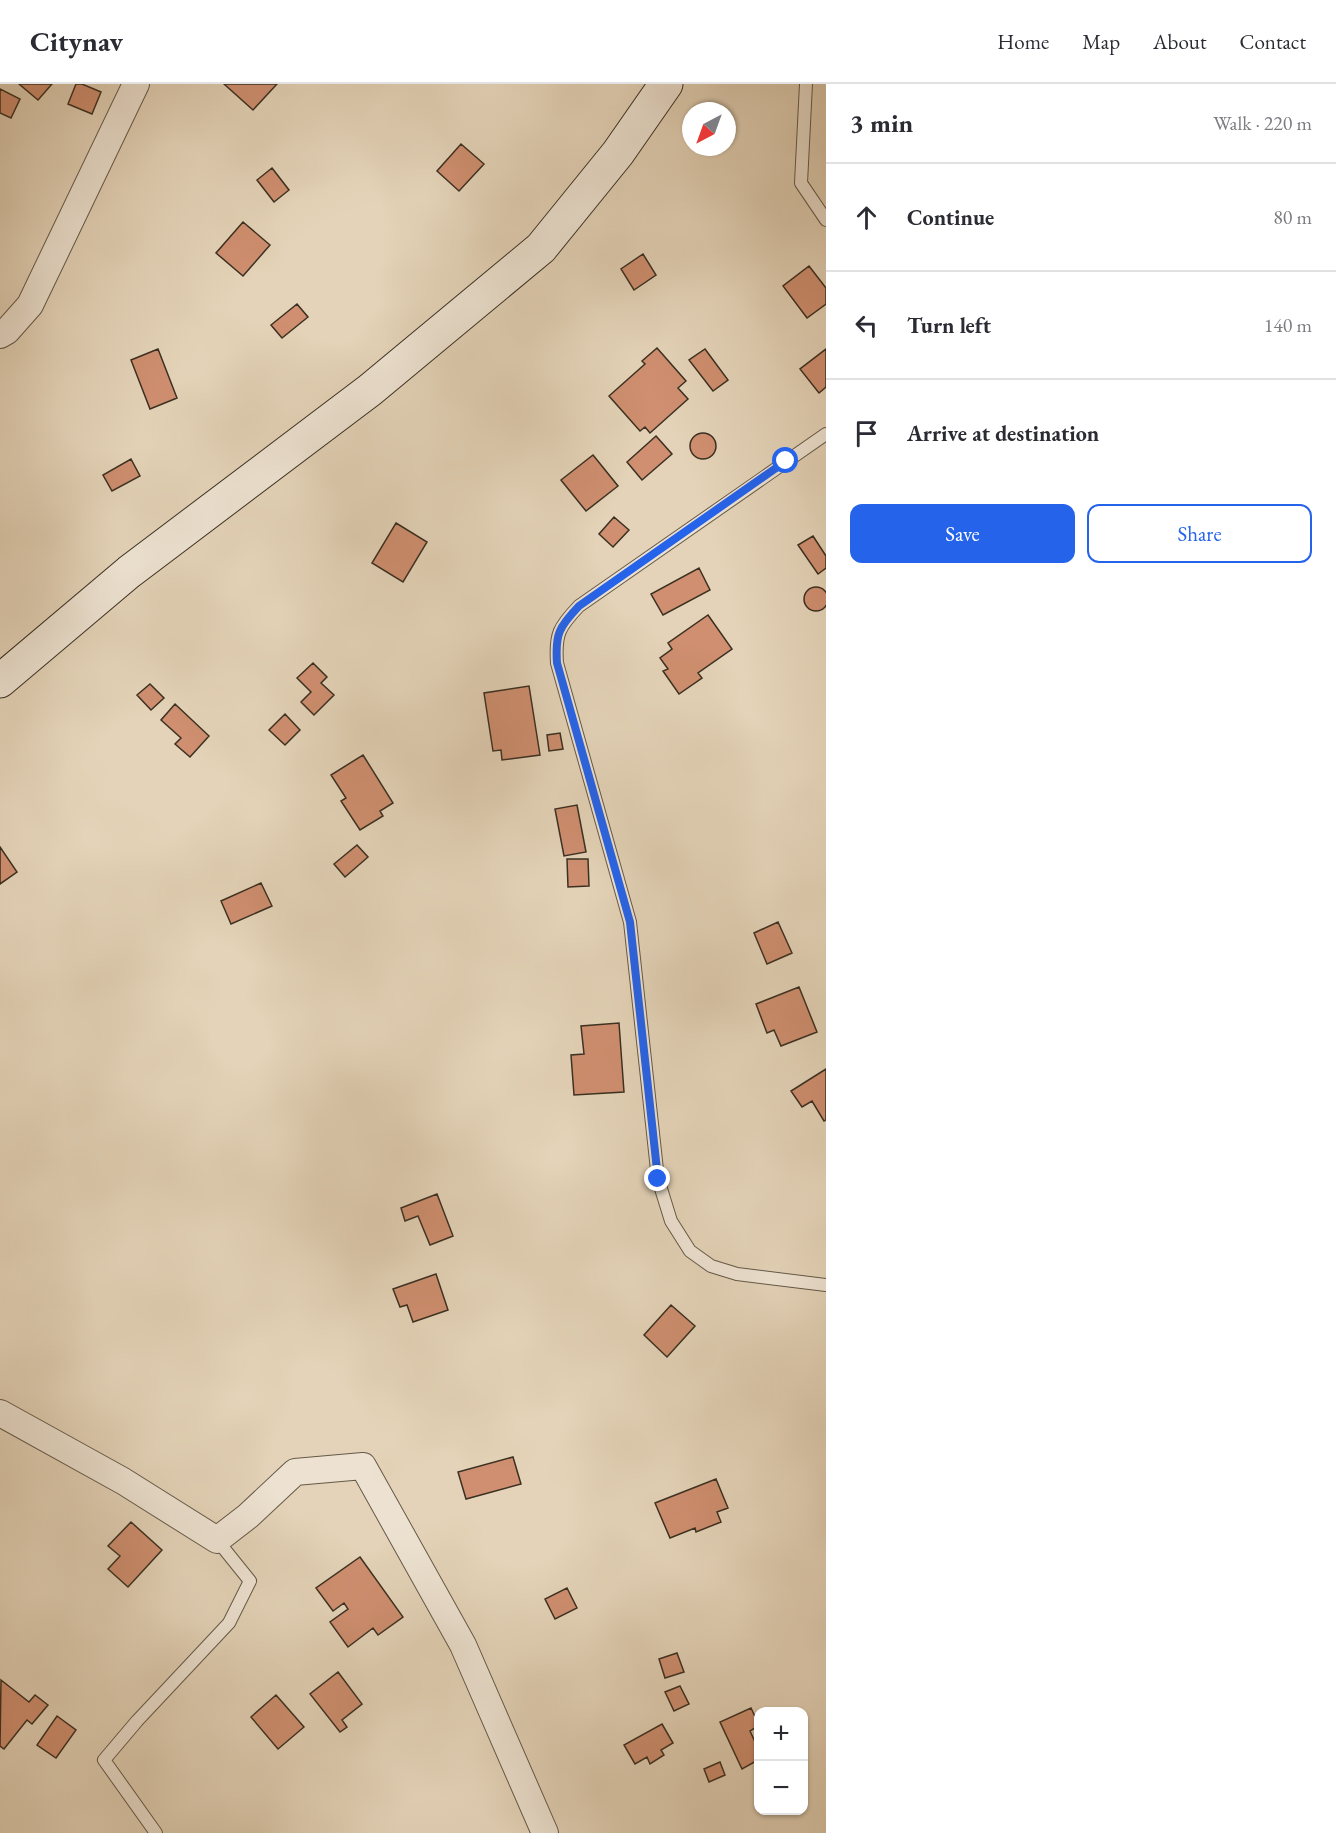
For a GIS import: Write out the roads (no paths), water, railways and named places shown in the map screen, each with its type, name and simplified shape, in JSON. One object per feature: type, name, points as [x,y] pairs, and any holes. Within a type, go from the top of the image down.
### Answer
[{"type":"street","points":[[0,335],[7,331],[30,305],[136,84]]},
{"type":"street","points":[[0,681],[129,572],[370,390],[541,248],[618,153],[666,84]]},
{"type":"street","points":[[0,1413],[123,1481],[217,1540],[248,1516],[296,1472],[363,1466],[463,1645],[545,1833]]},
{"type":"lane","points":[[806,84],[801,183],[826,220]]},
{"type":"lane","points":[[826,434],[579,606],[563,623],[555,643],[557,663],[630,922],[658,1179],[671,1221],[690,1251],[711,1266],[737,1274],[826,1285]]},
{"type":"lane","points":[[156,1833],[104,1760],[137,1721],[229,1623],[250,1581],[217,1540]]}]
